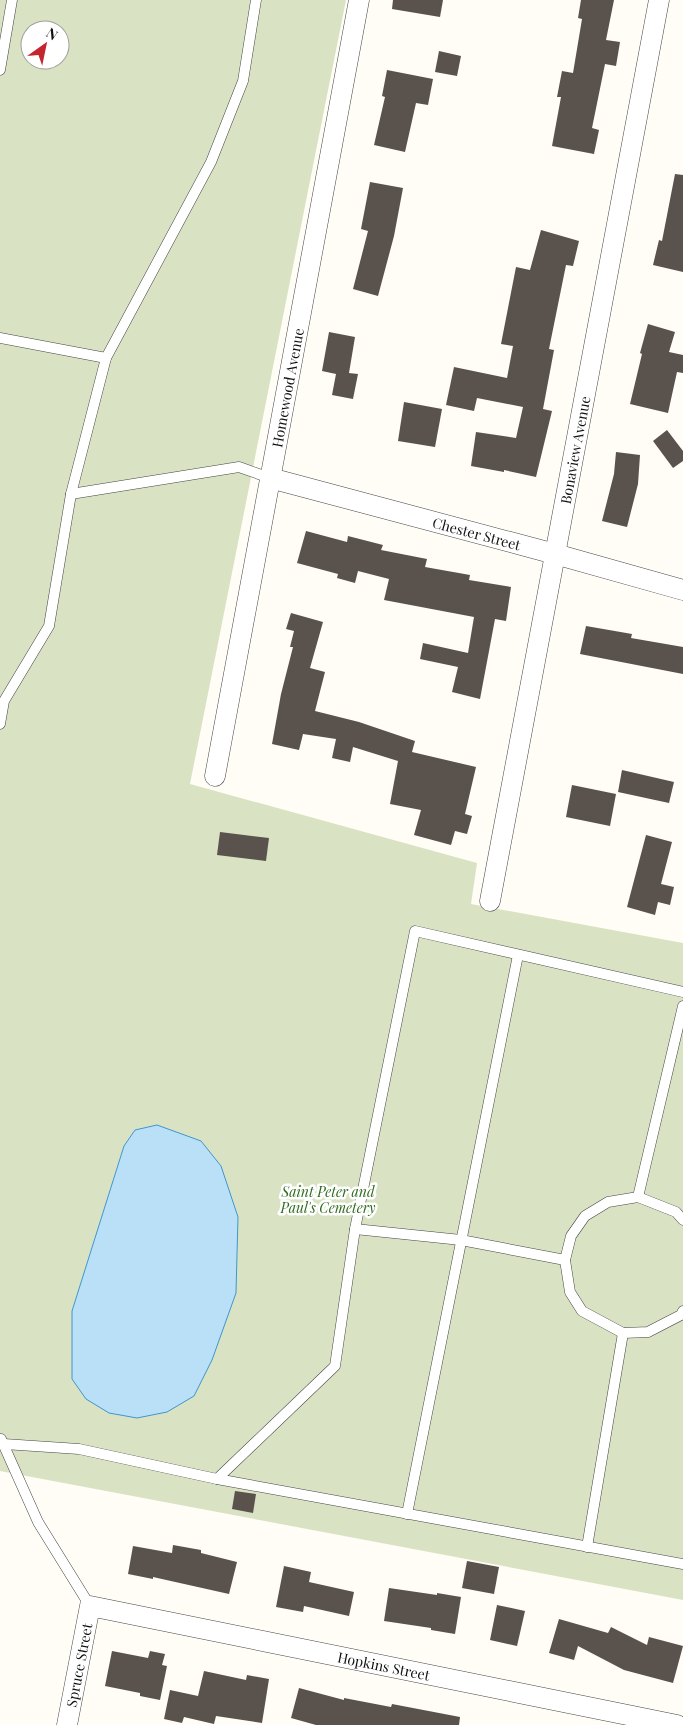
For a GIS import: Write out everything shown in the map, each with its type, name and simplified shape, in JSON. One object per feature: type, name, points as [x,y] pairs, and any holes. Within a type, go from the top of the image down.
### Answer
[{"type":"street","name":"Homewood Avenue","points":[[215,776],[359,0]]},
{"type":"street","name":"Bonaview Avenue","points":[[490,901],[659,0]]},
{"type":"street","name":"Chester Street","points":[[270,478],[683,590]]},
{"type":"street","name":"Hopkins Street","points":[[90,1606],[608,1719],[677,1725]]},
{"type":"street","name":"Spruce Street","points":[[67,1725],[90,1606]]},
{"type":"lane","points":[[0,70],[12,0]]},
{"type":"lane","points":[[0,724],[4,701],[49,626],[71,494],[106,358],[211,162],[243,81],[256,0]]},
{"type":"lane","points":[[0,338],[106,358]]},
{"type":"lane","points":[[71,494],[239,467],[270,478]]},
{"type":"lane","points":[[216,1479],[335,1366],[355,1229],[415,931],[683,992]]},
{"type":"lane","points":[[407,1514],[518,955]]},
{"type":"lane","points":[[638,1197],[683,1006]]},
{"type":"lane","points":[[683,1220],[676,1212],[638,1197],[608,1202],[585,1216],[571,1236],[565,1260],[570,1292],[582,1311],[622,1333],[648,1332],[681,1315],[683,1311]]},
{"type":"lane","points":[[355,1229],[462,1240],[565,1260]]},
{"type":"lane","points":[[587,1547],[622,1333]]},
{"type":"lane","points":[[90,1606],[38,1522],[2,1441],[79,1449],[216,1479],[683,1564]]},
{"type":"green space","name":"Saint Peter and Paul's Cemetery","points":[[0,0],[346,0],[190,784],[477,863],[471,904],[683,943],[683,1600],[0,1471]]},
{"type":"water","points":[[157,1125],[201,1141],[221,1166],[238,1217],[236,1293],[212,1360],[194,1396],[167,1412],[137,1418],[109,1413],[86,1399],[72,1379],[72,1311],[124,1146],[135,1130]]},
{"type":"building","points":[[393,0],[443,0],[440,17],[392,9]]},
{"type":"building","points":[[581,0],[614,0],[606,40],[620,42],[616,66],[605,64],[592,128],[599,130],[594,154],[552,146],[561,97],[557,97],[562,71],[573,73],[582,19],[578,18]]},
{"type":"building","points":[[439,51],[461,56],[457,76],[435,72]]},
{"type":"building","points":[[387,70],[433,79],[428,105],[416,103],[405,152],[374,145],[385,97],[382,96]]},
{"type":"building","points":[[675,174],[683,175],[683,272],[653,265],[659,240],[662,241]]},
{"type":"building","points":[[370,182],[403,188],[394,236],[378,296],[353,289],[368,231],[361,229]]},
{"type":"building","points":[[541,230],[579,241],[573,266],[566,265],[549,349],[554,350],[543,409],[552,411],[536,477],[504,470],[504,472],[471,466],[476,432],[516,438],[523,407],[477,398],[474,411],[446,405],[454,367],[507,378],[513,346],[501,344],[516,267],[530,270]]},
{"type":"building","points":[[648,324],[675,332],[669,352],[683,355],[683,373],[677,372],[668,413],[630,404]]},
{"type":"building","points":[[329,332],[355,337],[349,373],[358,374],[353,399],[332,395],[336,374],[322,371]]},
{"type":"building","points":[[404,402],[442,409],[435,447],[398,441]]},
{"type":"building","points":[[667,430],[683,451],[683,461],[673,468],[653,441]]},
{"type":"building","points":[[616,452],[640,455],[638,484],[627,527],[602,521],[614,474]]},
{"type":"building","points":[[306,531],[347,542],[348,536],[383,545],[381,550],[427,559],[425,567],[470,575],[469,580],[511,587],[506,621],[495,619],[480,699],[452,692],[458,667],[420,659],[423,643],[468,653],[474,617],[384,600],[389,579],[358,571],[355,583],[337,578],[338,574],[297,563]]},
{"type":"building","points":[[291,613],[323,622],[310,668],[325,672],[315,711],[359,722],[415,741],[412,752],[476,767],[465,814],[472,816],[467,834],[455,831],[451,845],[414,835],[421,810],[390,804],[398,761],[353,747],[350,762],[332,758],[336,739],[303,734],[299,750],[272,744],[281,694],[293,647],[290,647],[294,631],[286,629]]},
{"type":"building","points":[[586,626],[632,634],[631,638],[683,647],[683,674],[580,654]]},
{"type":"building","points":[[622,770],[674,782],[669,803],[618,792]]},
{"type":"building","points":[[572,785],[616,794],[610,826],[566,817]]},
{"type":"building","points":[[220,832],[269,838],[266,861],[217,855]]},
{"type":"building","points":[[646,835],[672,842],[661,884],[674,887],[670,905],[658,902],[655,915],[627,907]]},
{"type":"building","points":[[235,1491],[256,1494],[253,1513],[232,1509]]},
{"type":"building","points":[[173,1545],[201,1550],[201,1553],[237,1562],[229,1594],[153,1577],[153,1579],[128,1574],[133,1546],[172,1553]]},
{"type":"building","points":[[467,1561],[499,1567],[494,1594],[462,1588]]},
{"type":"building","points":[[284,1566],[311,1572],[309,1582],[354,1592],[349,1616],[304,1606],[303,1612],[276,1607]]},
{"type":"building","points":[[389,1588],[461,1597],[455,1634],[431,1630],[431,1628],[384,1621]]},
{"type":"building","points":[[497,1605],[525,1611],[517,1646],[490,1640]]},
{"type":"building","points":[[559,1619],[608,1633],[611,1627],[647,1645],[649,1637],[683,1646],[673,1683],[624,1670],[578,1646],[574,1660],[549,1653]]},
{"type":"building","points":[[112,1651],[148,1658],[150,1651],[165,1654],[162,1665],[167,1666],[160,1700],[140,1696],[140,1693],[105,1686]]},
{"type":"building","points":[[204,1671],[246,1680],[247,1675],[269,1679],[262,1723],[216,1716],[214,1724],[184,1717],[182,1723],[164,1719],[170,1690],[198,1696]]},
{"type":"building","points":[[299,1688],[344,1700],[344,1698],[391,1707],[392,1704],[460,1717],[459,1725],[316,1725],[291,1718]]}]
